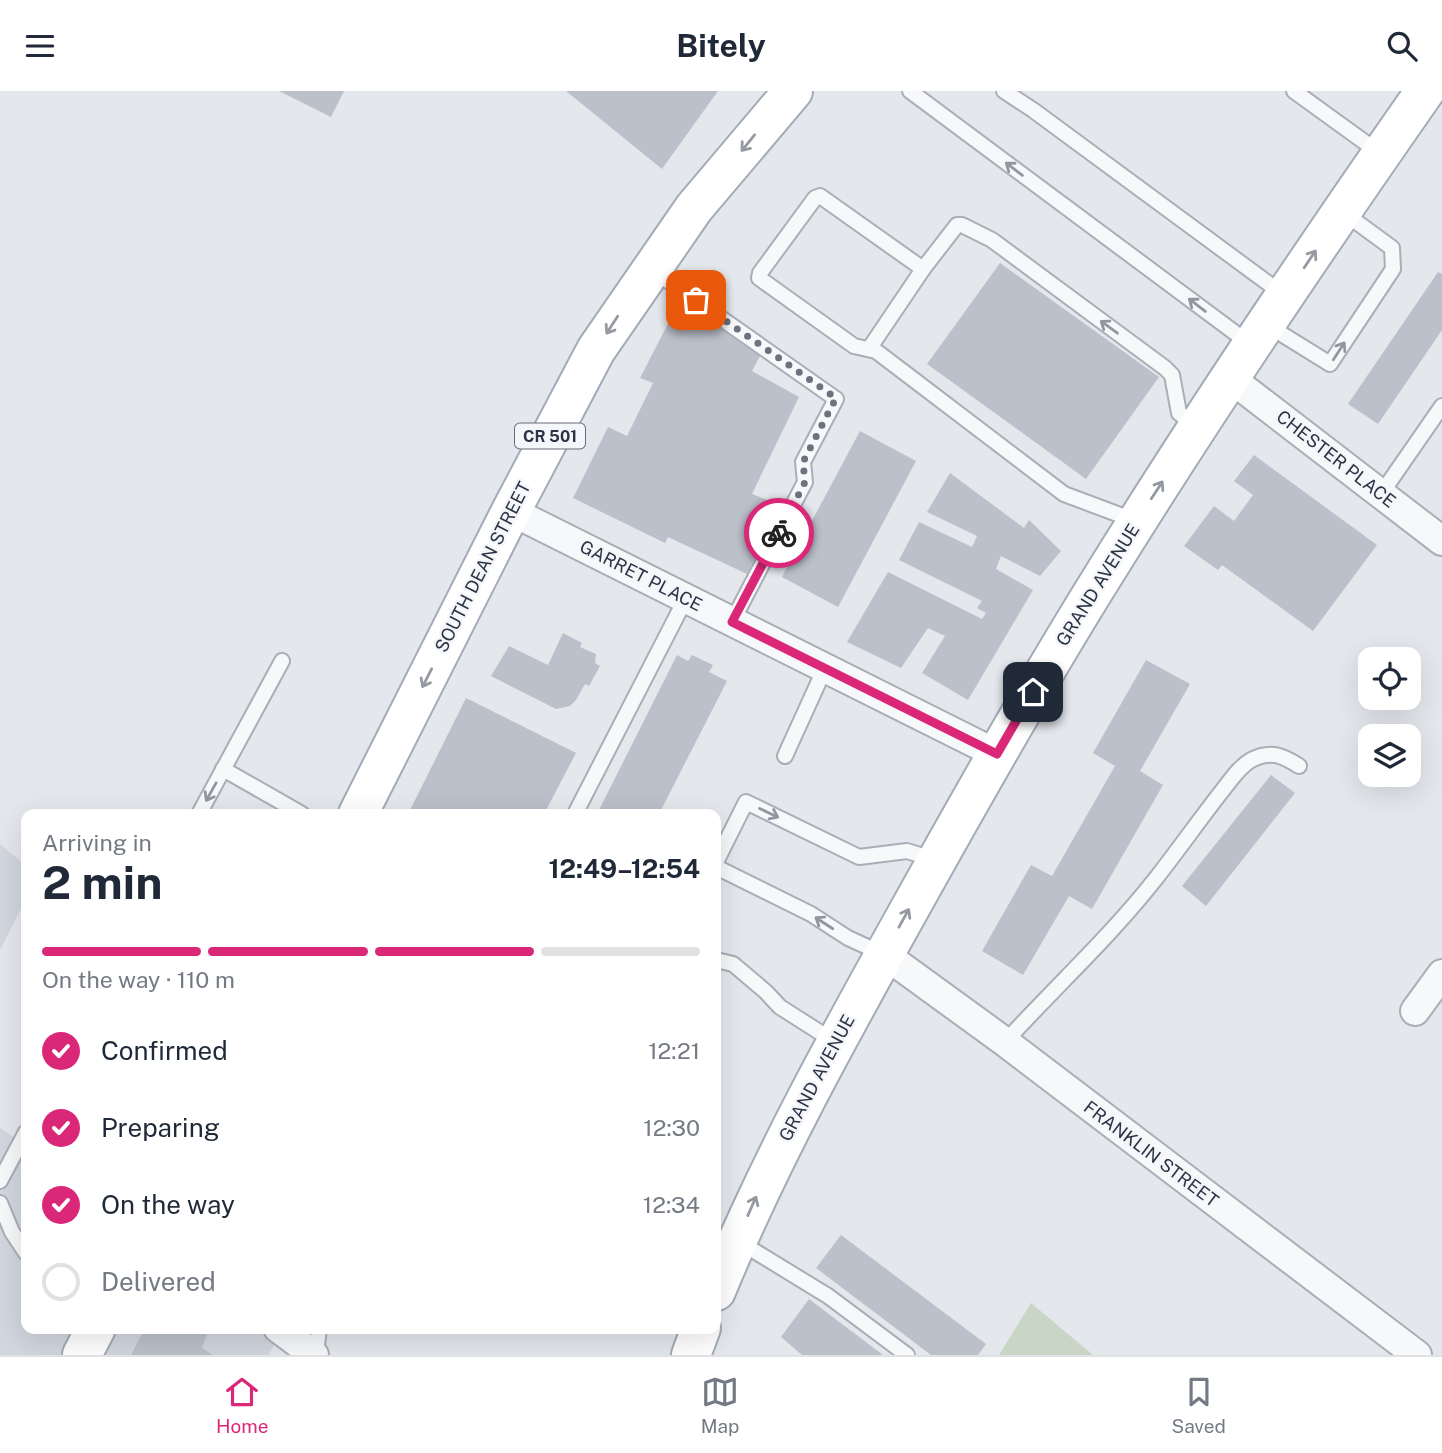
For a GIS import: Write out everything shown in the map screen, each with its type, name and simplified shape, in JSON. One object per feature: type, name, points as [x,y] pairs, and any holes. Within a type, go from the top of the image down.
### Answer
[{"type":"main road","name":"SOUTH DEAN STREET","points":[[361,809],[581,375],[650,268],[694,208],[793,91]]},
{"type":"main road","name":"GRAND AVENUE","points":[[721,1279],[781,1146],[836,1043],[936,860],[1066,635],[1230,377],[1425,91]]},
{"type":"main road","points":[[82,1355],[93,1334]]},
{"type":"main road","points":[[691,1355],[699,1334]]},
{"type":"street","name":"CHESTER PLACE","points":[[1230,377],[1442,541]]},
{"type":"street","name":"GARRET PLACE","points":[[511,511],[997,754]]},
{"type":"street","name":"FRANKLIN STREET","points":[[884,954],[1005,1042],[1417,1355]]},
{"type":"street","points":[[1415,1011],[1442,974]]},
{"type":"street","points":[[286,1334],[315,1355]]},
{"type":"lane","points":[[909,91],[1330,364],[1393,269],[1392,249],[1342,212]]},
{"type":"lane","points":[[1004,91],[1033,110],[1267,322]]},
{"type":"lane","points":[[1294,91],[1381,154]]},
{"type":"lane","points":[[923,269],[820,196],[815,198],[759,278],[854,346],[876,351],[1064,494],[1137,521]]},
{"type":"lane","points":[[869,349],[923,269],[957,225],[962,225],[992,240],[1166,368],[1172,375],[1179,413],[1197,428]]},
{"type":"lane","points":[[650,268],[836,398],[803,462],[805,482],[732,622]]},
{"type":"lane","points":[[1381,494],[1442,406]]},
{"type":"lane","points":[[578,809],[685,598]]},
{"type":"lane","points":[[202,809],[282,661]]},
{"type":"lane","points":[[785,756],[825,669]]},
{"type":"lane","points":[[1005,1042],[1042,1000],[1090,954],[1158,877],[1196,824],[1248,761],[1267,753],[1283,755],[1299,766]]},
{"type":"lane","points":[[223,769],[293,809]]},
{"type":"lane","points":[[721,852],[746,802],[859,857],[907,851],[936,860]]},
{"type":"lane","points":[[721,869],[811,914],[848,938],[884,954]]},
{"type":"lane","points":[[721,961],[733,964],[780,1007],[836,1043]]},
{"type":"lane","points":[[0,1181],[21,1142]]},
{"type":"lane","points":[[0,1203],[21,1246]]},
{"type":"lane","points":[[737,1240],[828,1296],[907,1355]]},
{"type":"lane","points":[[315,1355],[318,1334]]},
{"type":"shaded area","points":[[0,844],[21,862],[21,909],[0,950]]},
{"type":"shaded area","points":[[0,1128],[21,1142],[21,1334],[279,1334],[269,1355],[0,1355]]},
{"type":"green space","points":[[1031,1303],[1093,1355],[999,1355]]},
{"type":"building","points":[[279,91],[344,91],[331,117]]},
{"type":"building","points":[[566,91],[718,91],[662,169]]},
{"type":"building","points":[[1000,263],[1159,377],[1086,479],[927,364]]},
{"type":"building","points":[[1438,272],[1442,274],[1442,330],[1378,424],[1348,404]]},
{"type":"building","points":[[702,298],[768,341],[752,371],[799,397],[752,494],[780,505],[747,574],[668,537],[665,543],[573,498],[608,427],[627,436],[653,383],[640,378],[673,314],[689,323]]},
{"type":"building","points":[[860,431],[916,461],[838,607],[782,577]]},
{"type":"building","points":[[1254,455],[1377,545],[1313,631],[1222,565],[1218,570],[1184,546],[1214,506],[1234,521],[1253,495],[1234,481]]},
{"type":"building","points":[[950,473],[1024,528],[1029,520],[1061,551],[1040,576],[1001,556],[996,569],[1033,590],[968,700],[922,673],[945,636],[928,628],[901,668],[847,642],[888,572],[982,619],[986,613],[977,608],[982,601],[899,560],[919,522],[972,547],[977,536],[927,512]]},
{"type":"building","points":[[563,633],[582,643],[580,647],[596,654],[595,663],[600,666],[589,686],[585,684],[570,706],[556,709],[491,676],[509,646],[548,665]]},
{"type":"building","points":[[677,655],[688,661],[692,655],[713,665],[709,672],[727,681],[662,809],[600,809]]},
{"type":"building","points":[[1146,660],[1190,684],[1140,771],[1163,785],[1092,909],[1069,896],[1023,975],[982,951],[1031,865],[1052,876],[1115,766],[1093,753]]},
{"type":"building","points":[[466,698],[576,753],[547,809],[410,809]]},
{"type":"building","points":[[1271,775],[1295,793],[1206,906],[1182,886]]},
{"type":"building","points":[[841,1235],[986,1344],[978,1355],[931,1355],[816,1268]]},
{"type":"building","points":[[809,1299],[883,1355],[802,1355],[781,1337]]},
{"type":"building","points":[[142,1334],[207,1334],[202,1348],[213,1355],[131,1355]]},
{"type":"way so far","points":[[696,300],[836,398],[803,462],[805,482],[779,533]]},
{"type":"route","points":[[779,533],[732,622],[997,754],[1033,692]]}]
